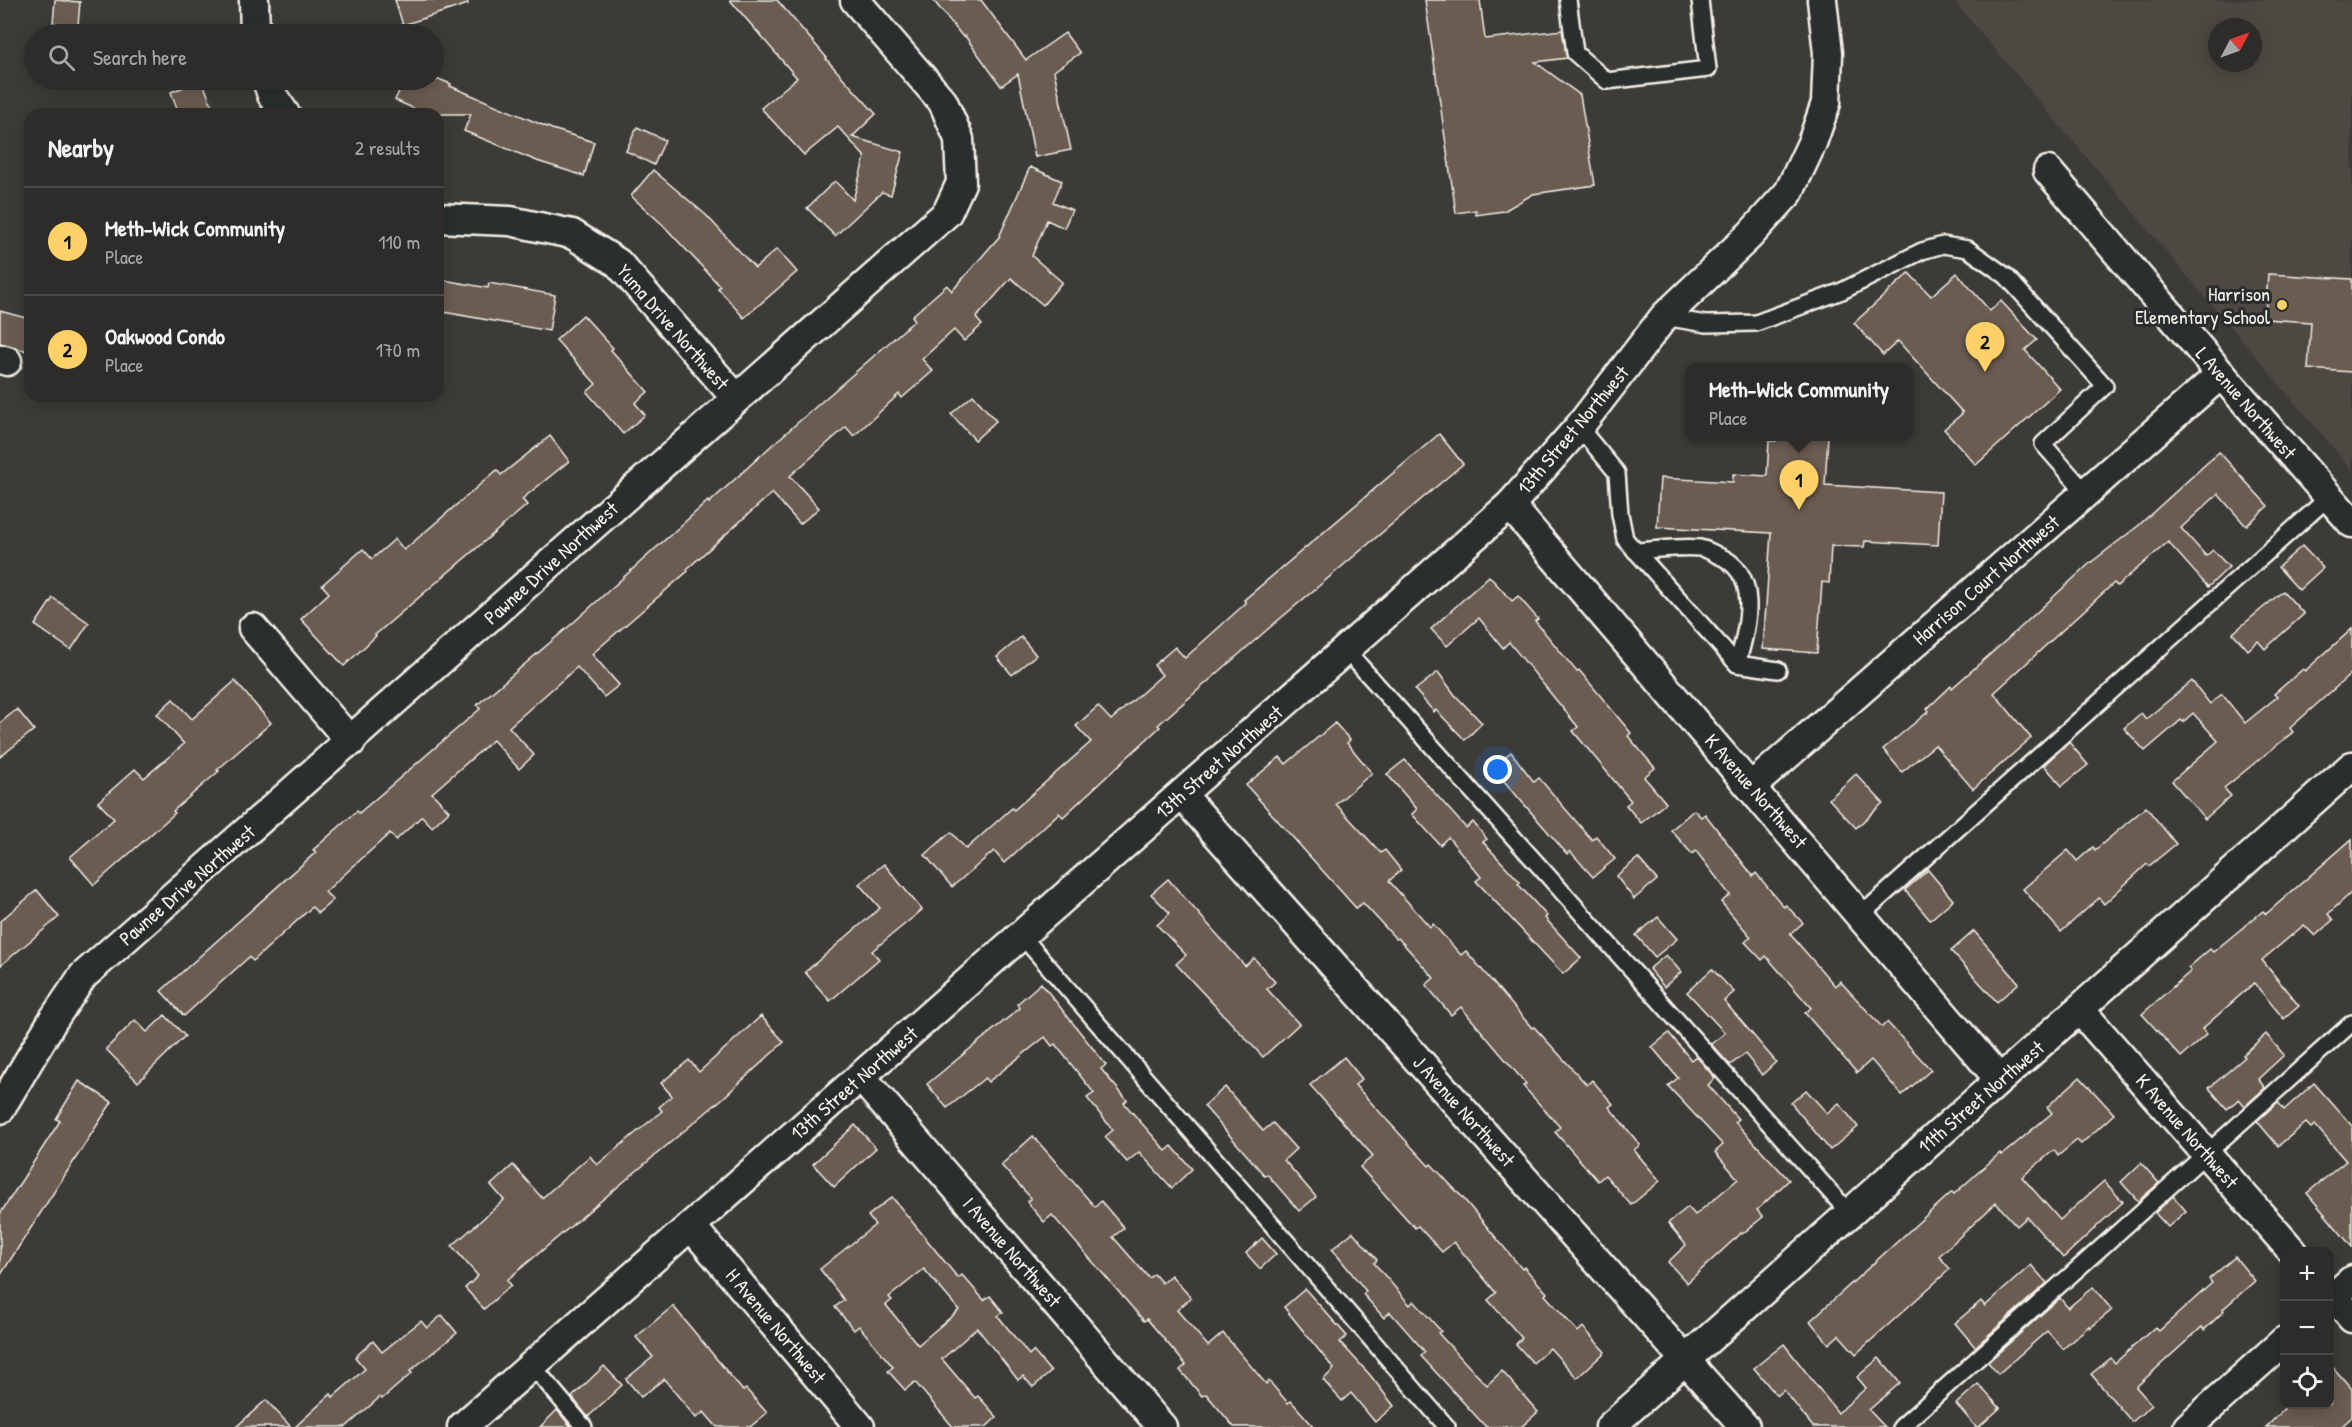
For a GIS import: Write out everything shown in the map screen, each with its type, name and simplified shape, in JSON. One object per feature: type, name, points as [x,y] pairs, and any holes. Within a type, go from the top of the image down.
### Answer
[{"type":"street","points":[[254,0],[255,24]]},
{"type":"street","name":"Pawnee Drive Northwest","points":[[0,1109],[53,1020],[83,976],[351,742],[735,398],[947,213],[961,183],[959,139],[943,102],[855,0]]},
{"type":"street","name":"13th Street Northwest","points":[[462,1427],[1510,505],[1579,427],[1664,317],[1750,235],[1789,192],[1812,143],[1826,103],[1828,53],[1822,0]]},
{"type":"street","points":[[270,90],[281,108]]},
{"type":"street","name":"L Avenue Northwest","points":[[2048,171],[2352,523]]},
{"type":"street","name":"Yuma Drive Northwest","points":[[444,218],[510,221],[572,234],[618,263],[735,398]]},
{"type":"street","name":"Harrison Court Northwest","points":[[1752,786],[2221,374]]},
{"type":"street","name":"K Avenue Northwest","points":[[1510,505],[2000,1079]]},
{"type":"street","points":[[253,628],[351,742]]},
{"type":"street","name":"11th Street Northwest","points":[[1610,1427],[2352,766]]},
{"type":"street","name":"J Avenue Northwest","points":[[1182,795],[1745,1427]]},
{"type":"street","name":"K Avenue Northwest","points":[[2080,1010],[2289,1247]]},
{"type":"street","name":"I Avenue Northwest","points":[[861,1077],[1162,1427]]},
{"type":"street","name":"H Avenue Northwest","points":[[692,1226],[860,1427]]},
{"type":"street","points":[[2336,1292],[2352,1318]]},
{"type":"street","points":[[2188,1427],[2280,1345]]},
{"type":"lane","points":[[1568,0],[1575,53],[1606,81],[1708,69],[1700,0]]},
{"type":"lane","points":[[1664,317],[1706,324],[1756,323],[1842,291],[1922,251],[1944,245],[1968,249],[2006,276],[2105,386],[2043,444],[2086,493]]},
{"type":"lane","points":[[1579,427],[1617,473],[1624,539],[1737,664],[1778,670]]},
{"type":"lane","points":[[1861,915],[2329,497]]},
{"type":"lane","points":[[1635,551],[1701,548],[1729,559],[1744,580],[1748,603],[1746,634],[1737,664]]},
{"type":"lane","points":[[1346,650],[1850,1214]]},
{"type":"lane","points":[[1022,936],[1447,1427]]},
{"type":"lane","points":[[1901,1427],[2352,1023]]},
{"type":"lane","points":[[532,1365],[584,1427]]},
{"type":"shaded area","name":"Harrison Elementary School","points":[[1953,0],[2352,0],[2352,470]]},
{"type":"building","points":[[55,0],[80,2],[78,24],[53,23]]},
{"type":"building","points":[[395,0],[467,0],[468,4],[403,24]]},
{"type":"building","points":[[730,0],[777,0],[876,114],[852,137],[903,152],[891,195],[882,192],[835,236],[807,208],[835,181],[853,200],[865,157],[838,127],[804,155],[761,108],[797,78]]},
{"type":"building","points":[[933,0],[981,0],[1026,60],[1065,33],[1080,53],[1054,71],[1071,150],[1035,157],[1018,74],[1001,86],[965,36],[963,37]]},
{"type":"building","points":[[1425,0],[1480,0],[1485,39],[1562,30],[1567,58],[1535,62],[1580,95],[1595,185],[1533,194],[1504,211],[1476,215],[1476,210],[1456,213]]},
{"type":"building","points":[[444,81],[451,84],[450,86],[552,129],[594,142],[584,176],[537,161],[464,131],[471,114],[444,114],[444,108],[413,108],[395,100],[400,90],[444,90]]},
{"type":"building","points":[[206,90],[213,108],[177,108],[171,92]]},
{"type":"building","points":[[637,127],[665,140],[654,165],[626,151]]},
{"type":"building","points":[[1030,167],[1062,181],[1053,202],[1072,210],[1064,228],[1047,220],[1032,256],[1062,282],[1043,305],[1011,278],[976,318],[982,325],[964,341],[954,330],[922,359],[933,371],[902,398],[899,394],[854,436],[846,427],[790,476],[819,508],[800,524],[772,493],[687,569],[688,571],[592,654],[619,685],[604,697],[577,667],[509,727],[534,755],[519,769],[493,740],[432,793],[449,811],[432,827],[422,816],[396,840],[390,833],[325,892],[333,900],[318,913],[312,907],[253,961],[249,957],[184,1016],[161,991],[316,852],[313,850],[480,709],[477,705],[915,320],[912,316],[947,285],[952,291],[999,237]]},
{"type":"building","points":[[653,170],[706,215],[755,268],[777,249],[797,272],[744,318],[718,288],[720,286],[662,224],[631,196]]},
{"type":"building","points":[[1909,273],[1931,296],[1957,273],[1990,311],[2001,301],[2037,340],[2025,350],[2060,389],[1976,465],[1944,429],[1963,413],[1898,341],[1883,355],[1854,323]]},
{"type":"building","points":[[2268,274],[2352,279],[2352,372],[2308,369],[2311,322],[2265,319]]},
{"type":"building","points":[[444,280],[488,288],[489,283],[555,295],[549,331],[444,312]]},
{"type":"building","points":[[0,311],[24,317],[24,350],[0,343]]},
{"type":"building","points":[[583,315],[648,392],[635,403],[645,415],[623,434],[587,392],[596,384],[556,340]]},
{"type":"building","points":[[973,395],[996,421],[975,440],[951,414]]},
{"type":"building","points":[[1439,434],[1463,464],[1158,725],[1160,727],[1063,817],[1059,813],[1004,863],[994,851],[952,887],[925,855],[951,832],[966,849],[1012,808],[1014,810],[1091,742],[1076,726],[1098,706],[1111,720],[1162,675],[1154,665],[1175,647],[1185,658],[1246,603],[1244,600]]},
{"type":"building","points":[[550,436],[569,461],[522,499],[527,505],[375,635],[344,666],[301,619],[329,593],[322,585],[363,549],[372,559],[395,539],[404,550],[497,470],[501,475]]},
{"type":"building","points":[[1769,441],[1828,441],[1825,485],[1941,492],[1938,545],[1865,541],[1864,547],[1831,546],[1829,583],[1822,582],[1817,653],[1763,649],[1771,533],[1657,527],[1660,478],[1733,482],[1733,474],[1767,476]]},
{"type":"building","points":[[2219,452],[2268,506],[2246,526],[2218,494],[2181,528],[2206,556],[2213,550],[2229,567],[2208,587],[2168,542],[2117,586],[2114,583],[1994,693],[2031,738],[1973,789],[1935,745],[1902,772],[1883,749],[1929,711],[1927,709],[1951,686],[1952,688],[2089,564],[2138,526]]},
{"type":"building","points":[[2302,546],[2323,568],[2299,590],[2278,567]]},
{"type":"building","points":[[1489,576],[1512,601],[1518,596],[1538,619],[1535,621],[1631,733],[1628,736],[1655,768],[1644,777],[1666,803],[1641,823],[1626,805],[1631,801],[1573,731],[1578,727],[1509,642],[1503,648],[1479,618],[1447,646],[1431,629]]},
{"type":"building","points":[[2283,591],[2304,614],[2265,649],[2258,641],[2248,650],[2233,633]]},
{"type":"building","points":[[53,598],[89,623],[71,650],[35,625]]},
{"type":"building","points":[[2352,629],[2352,673],[2290,728],[2293,732],[2224,788],[2231,796],[2205,819],[2172,781],[2218,741],[2193,713],[2183,722],[2181,720],[2145,751],[2124,728],[2141,713],[2146,719],[2192,681],[2210,704],[2222,694],[2245,723],[2277,697],[2274,694],[2303,669],[2305,671]]},
{"type":"building","points":[[1021,637],[1036,655],[1012,675],[997,657]]},
{"type":"building","points":[[1438,672],[1455,695],[1482,723],[1465,740],[1436,710],[1434,712],[1415,690]]},
{"type":"building","points":[[235,681],[271,723],[94,885],[70,857],[114,819],[98,802],[135,769],[144,778],[184,744],[157,714],[173,699],[192,719]]},
{"type":"building","points":[[17,709],[34,730],[0,757],[0,723]]},
{"type":"building","points":[[1335,723],[1350,740],[1347,743],[1372,773],[1336,804],[1381,853],[1385,850],[1401,870],[1389,881],[1430,927],[1433,924],[1461,955],[1466,951],[1532,1028],[1534,1027],[1587,1085],[1592,1080],[1613,1104],[1609,1107],[1640,1145],[1634,1150],[1660,1181],[1631,1205],[1605,1175],[1598,1181],[1555,1132],[1560,1127],[1523,1086],[1526,1084],[1461,1007],[1451,1015],[1426,985],[1434,978],[1398,938],[1396,939],[1363,903],[1356,908],[1246,785],[1280,757],[1286,764]]},
{"type":"building","points":[[2069,742],[2088,765],[2062,786],[2044,765]]},
{"type":"building","points":[[1511,752],[1534,782],[1539,778],[1592,840],[1596,836],[1615,859],[1593,877],[1570,851],[1567,854],[1492,767]]},
{"type":"building","points":[[1405,760],[1466,828],[1473,822],[1487,839],[1483,842],[1520,882],[1518,884],[1547,916],[1545,918],[1581,958],[1563,974],[1476,881],[1481,877],[1448,837],[1440,845],[1412,814],[1417,809],[1387,774]]},
{"type":"building","points":[[1856,774],[1883,803],[1856,828],[1829,799]]},
{"type":"building","points":[[2146,807],[2176,844],[2149,866],[2147,864],[2104,904],[2099,898],[2061,932],[2023,889],[2068,850],[2077,861],[2093,847],[2095,850]]},
{"type":"building","points":[[1694,810],[1701,817],[1705,814],[1753,876],[1756,873],[1784,907],[1786,905],[1803,923],[1790,934],[1835,986],[1840,981],[1882,1027],[1887,1022],[1931,1070],[1902,1095],[1871,1060],[1857,1073],[1805,1013],[1811,1008],[1766,956],[1762,960],[1745,942],[1751,937],[1721,902],[1730,895],[1696,851],[1692,854],[1671,830]]},
{"type":"building","points":[[2352,839],[2352,892],[2328,914],[2333,920],[2315,936],[2304,925],[2262,960],[2299,1006],[2284,1019],[2254,983],[2202,1029],[2207,1034],[2181,1057],[2142,1014],[2191,971],[2188,968],[2210,949],[2213,952],[2263,911],[2266,914]]},
{"type":"building","points":[[1638,858],[1657,880],[1634,899],[1616,876]]},
{"type":"building","points":[[884,864],[922,910],[872,951],[879,959],[830,1001],[805,972],[880,908],[859,884]]},
{"type":"building","points":[[1928,870],[1953,900],[1930,920],[1905,890]]},
{"type":"building","points":[[1168,879],[1245,966],[1254,958],[1275,982],[1267,989],[1299,1024],[1263,1057],[1176,964],[1186,955],[1157,925],[1170,913],[1151,894]]},
{"type":"building","points":[[37,890],[59,917],[0,966],[0,921]]},
{"type":"building","points":[[1658,917],[1677,939],[1655,957],[1636,935]]},
{"type":"building","points":[[1974,931],[2019,983],[1997,1002],[1951,951]]},
{"type":"building","points":[[1666,955],[1681,972],[1664,987],[1649,969]]},
{"type":"building","points":[[1712,969],[1734,992],[1724,1001],[1776,1062],[1762,1075],[1745,1054],[1730,1065],[1711,1044],[1725,1033],[1687,992]]},
{"type":"building","points":[[1041,983],[1106,1065],[1101,1069],[1127,1100],[1124,1103],[1166,1151],[1172,1146],[1192,1169],[1172,1188],[1139,1152],[1127,1162],[1105,1137],[1113,1130],[1087,1098],[1094,1093],[1055,1044],[1052,1046],[1045,1037],[988,1082],[985,1078],[947,1108],[927,1084],[1020,1008],[1017,1004]]},
{"type":"building","points":[[165,1015],[185,1036],[138,1082],[106,1049],[135,1020],[147,1032]]},
{"type":"building","points":[[761,1016],[784,1042],[722,1099],[507,1280],[511,1285],[484,1309],[465,1288],[478,1276],[452,1246],[504,1200],[491,1185],[513,1165],[542,1198],[590,1156],[597,1165],[662,1111],[659,1107],[672,1096],[661,1083],[689,1060],[699,1072]]},
{"type":"building","points":[[1669,1033],[1691,1060],[1696,1056],[1715,1078],[1708,1085],[1738,1119],[1735,1122],[1789,1180],[1757,1210],[1763,1217],[1741,1233],[1687,1283],[1668,1262],[1686,1245],[1668,1223],[1688,1207],[1695,1215],[1738,1179],[1715,1152],[1723,1145],[1668,1086],[1678,1078],[1652,1047]]},
{"type":"building","points":[[2266,1034],[2284,1055],[2258,1079],[2265,1088],[2245,1106],[2239,1099],[2227,1109],[2209,1088],[2245,1057],[2243,1055]]},
{"type":"building","points":[[1344,1057],[1362,1079],[1355,1085],[1429,1166],[1431,1164],[1463,1198],[1522,1269],[1524,1267],[1547,1293],[1545,1295],[1578,1332],[1583,1327],[1605,1352],[1577,1378],[1550,1348],[1533,1363],[1516,1344],[1522,1338],[1488,1300],[1496,1293],[1454,1242],[1442,1252],[1418,1226],[1415,1228],[1360,1167],[1373,1156],[1310,1085]]},
{"type":"building","points":[[2080,1077],[2114,1114],[2081,1144],[2077,1140],[2058,1156],[2054,1150],[2022,1177],[2060,1220],[2104,1181],[2123,1202],[2063,1258],[2027,1217],[2017,1226],[1996,1203],[1939,1256],[1950,1269],[1856,1354],[1839,1335],[1829,1344],[1810,1321],[1952,1192],[1954,1194],[2000,1153],[2002,1155],[2052,1113],[2047,1107]]},
{"type":"building","points":[[79,1081],[112,1102],[0,1276],[0,1214],[60,1121],[56,1119]]},
{"type":"building","points":[[2314,1083],[2352,1126],[2352,1247],[2307,1193],[2346,1161],[2315,1125],[2311,1128],[2306,1123],[2278,1146],[2257,1121],[2278,1102],[2284,1110]]},
{"type":"building","points":[[1225,1087],[1263,1131],[1273,1123],[1296,1149],[1284,1160],[1316,1197],[1299,1211],[1204,1106]]},
{"type":"building","points":[[1806,1090],[1827,1113],[1839,1103],[1858,1127],[1830,1150],[1791,1103]]},
{"type":"building","points":[[855,1125],[876,1148],[834,1187],[813,1164]]},
{"type":"building","points":[[1033,1136],[1095,1207],[1101,1201],[1124,1228],[1113,1237],[1149,1278],[1154,1274],[1162,1283],[1171,1275],[1191,1298],[1177,1310],[1208,1346],[1223,1333],[1266,1384],[1269,1381],[1288,1403],[1291,1401],[1314,1427],[1234,1427],[1206,1394],[1202,1396],[1180,1370],[1186,1365],[1147,1319],[1144,1321],[1052,1215],[1044,1222],[1027,1202],[1031,1198],[1001,1165]]},
{"type":"building","points":[[2141,1163],[2159,1183],[2138,1201],[2121,1182]]},
{"type":"building","points":[[2173,1196],[2186,1211],[2168,1227],[2155,1213]]},
{"type":"building","points":[[892,1197],[958,1278],[962,1275],[984,1300],[990,1296],[1003,1312],[998,1316],[1029,1355],[1033,1351],[1051,1372],[1033,1387],[1023,1376],[1018,1380],[977,1328],[942,1359],[975,1398],[978,1396],[997,1417],[986,1427],[953,1427],[915,1382],[905,1390],[888,1371],[893,1367],[859,1326],[854,1330],[835,1307],[844,1300],[820,1269],[875,1225],[868,1216]],"holes":[[[924,1269],[959,1310],[918,1345],[886,1305],[892,1300],[889,1297]]]},
{"type":"building","points":[[1353,1232],[1377,1260],[1374,1263],[1410,1305],[1414,1301],[1441,1331],[1438,1333],[1487,1385],[1502,1371],[1538,1412],[1521,1427],[1486,1427],[1421,1356],[1425,1352],[1390,1312],[1384,1318],[1363,1294],[1366,1291],[1332,1249]]},
{"type":"building","points":[[1262,1238],[1276,1254],[1260,1269],[1246,1253]]},
{"type":"building","points":[[2235,1257],[2255,1281],[2223,1309],[2224,1311],[2204,1330],[2202,1327],[2136,1387],[2152,1405],[2132,1422],[2091,1374],[2111,1358],[2115,1363],[2155,1327],[2159,1331],[2212,1283],[2209,1279]]},
{"type":"building","points":[[2031,1265],[2047,1283],[1975,1347],[1955,1323],[1981,1301],[1985,1306]]},
{"type":"building","points":[[2093,1287],[2112,1310],[2090,1328],[2089,1326],[2063,1349],[2047,1331],[1998,1374],[1988,1362],[2060,1298],[2068,1308]]},
{"type":"building","points":[[1305,1289],[1347,1336],[1340,1342],[1394,1406],[1375,1422],[1351,1393],[1342,1401],[1323,1380],[1334,1369],[1284,1307]]},
{"type":"building","points":[[673,1306],[743,1391],[746,1389],[767,1413],[750,1427],[717,1427],[704,1412],[696,1418],[664,1379],[641,1397],[626,1379],[653,1357],[636,1337]]},
{"type":"building","points":[[442,1315],[457,1333],[410,1371],[412,1373],[382,1399],[380,1397],[346,1427],[295,1427],[331,1394],[333,1397],[365,1369],[355,1357],[373,1341],[382,1352],[421,1321],[427,1328]]},
{"type":"building","points":[[1784,1344],[1838,1413],[1866,1388],[1857,1377],[1879,1358],[1900,1383],[1869,1410],[1885,1427],[1813,1427],[1784,1390],[1777,1396],[1754,1368]]},
{"type":"building","points":[[604,1366],[622,1385],[588,1417],[572,1397]]},
{"type":"building","points":[[2334,1369],[2352,1389],[2352,1417],[2341,1427],[2266,1427],[2285,1409],[2334,1409]]},
{"type":"building","points":[[1978,1384],[2000,1408],[1979,1427],[1976,1427],[1956,1404]]},
{"type":"building","points":[[266,1400],[291,1427],[236,1427]]},
{"type":"building","points":[[557,1410],[571,1427],[540,1427]]},
{"type":"place","name":"Harrison Elementary School","points":[[2282,305]]},
{"type":"place","name":"Oakwood Condo","points":[[1985,372]]},
{"type":"place","name":"Meth-Wick Community","points":[[1799,510]]}]
